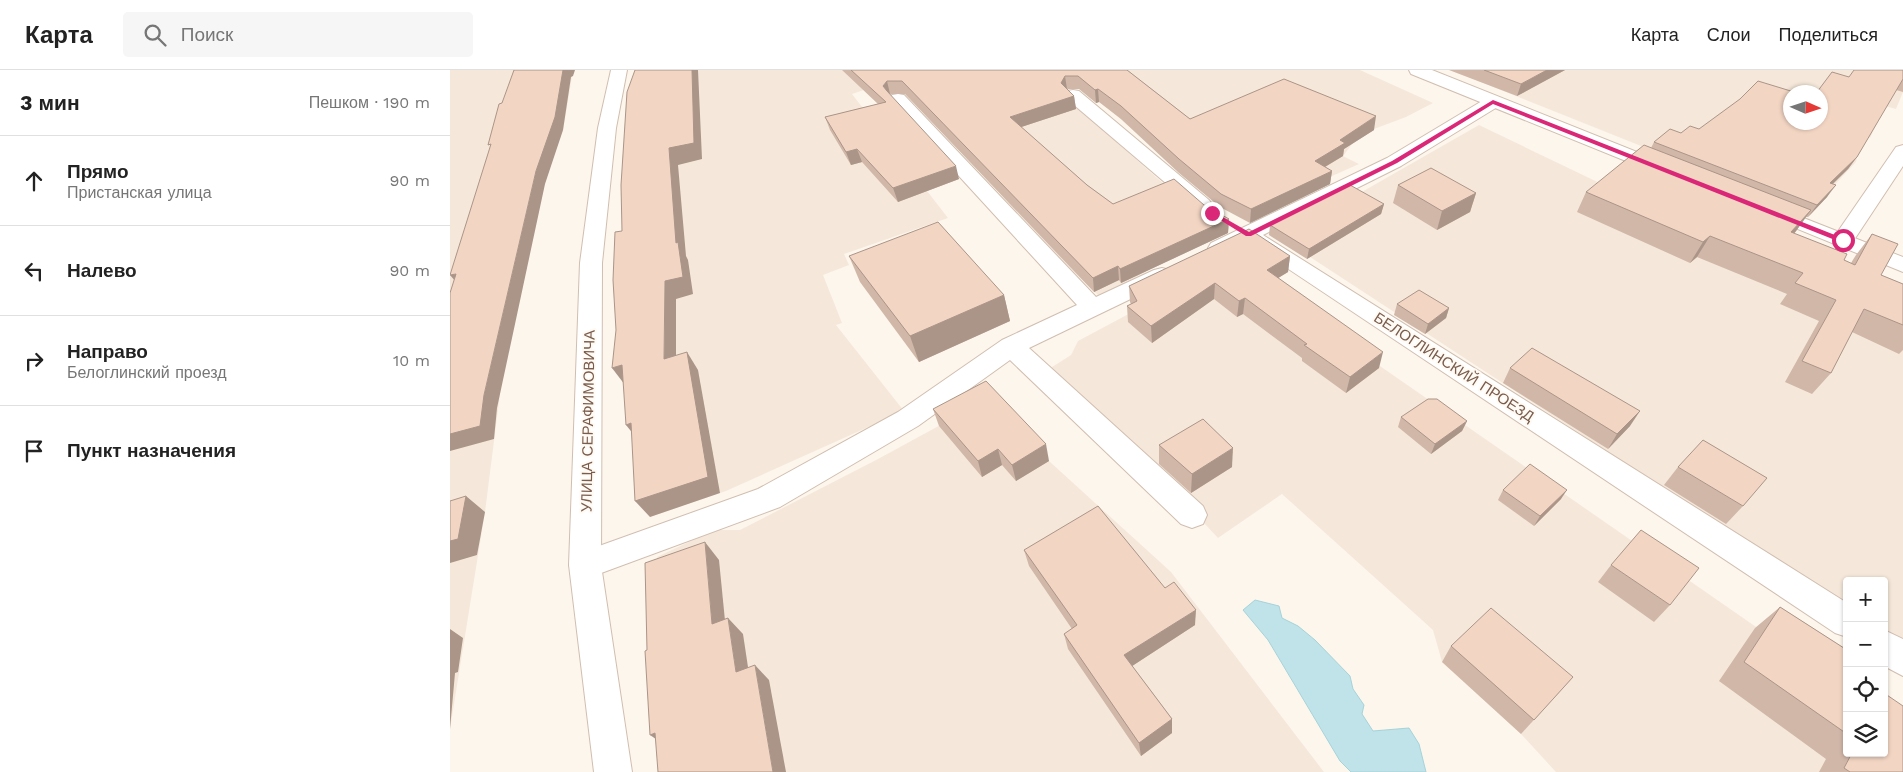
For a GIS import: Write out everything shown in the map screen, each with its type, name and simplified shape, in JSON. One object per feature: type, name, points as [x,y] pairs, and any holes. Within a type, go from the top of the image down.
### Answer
[{"type":"street","name":"УЛИЦА СЕРАФИМОВИЧА","points":[[613,772],[585,565],[591,263],[607,128],[619,70]]},
{"type":"street","points":[[1417,70],[1686,178]]},
{"type":"street","name":"БЕЛОГЛИНСКИЙ ПРОЕЗД","points":[[1073,95],[1223,219],[1249,234],[1843,619]]},
{"type":"street","points":[[898,99],[1092,308]]},
{"type":"street","points":[[585,565],[769,498],[908,419],[1011,346],[1249,234],[1394,162],[1493,102]]},
{"type":"street","points":[[1843,240],[1903,151]]},
{"type":"street","points":[[1751,204],[1903,265]]},
{"type":"street","points":[[1011,346],[1192,515]]},
{"type":"street","points":[[1888,649],[1903,659]]},
{"type":"shaded area","points":[[450,70],[573,70],[563,131],[546,177],[501,386],[485,512],[450,729]]},
{"type":"shaded area","points":[[643,70],[1360,70],[1433,103],[1406,117],[1374,129],[1353,143],[1343,156],[1359,164],[1303,189],[1138,134],[1074,79],[1046,83],[1078,108],[1174,193],[1194,242],[1144,273],[1099,296],[1042,242],[900,78],[852,94],[948,218],[844,254],[849,265],[823,275],[842,323],[836,325],[904,411],[726,491],[650,517]]},
{"type":"shaded area","points":[[1451,70],[1903,70],[1903,92],[1896,109],[1885,106],[1870,138],[1862,135],[1856,162],[1827,193],[1827,197],[1811,214]]},
{"type":"shaded area","points":[[1479,125],[1608,187],[1903,306],[1903,644],[1888,635],[1888,577],[1843,577],[1843,605],[1310,257],[1353,197]]},
{"type":"shaded area","points":[[1187,292],[1289,303],[1837,683],[1843,725],[1843,757],[1888,757],[1903,772],[1556,772],[1521,734],[1442,662],[1433,630],[1282,494],[1218,538],[1150,465],[1041,374],[1071,355],[1078,341],[1136,310]]},
{"type":"shaded area","points":[[990,398],[1049,461],[1171,572],[1324,772],[677,772],[661,580],[657,557],[714,530],[740,530],[878,459]]},
{"type":"water","points":[[1255,600],[1279,606],[1282,618],[1298,626],[1315,640],[1350,676],[1353,689],[1364,705],[1362,714],[1373,731],[1409,728],[1419,744],[1426,772],[1351,772],[1340,761],[1268,640],[1243,610]]},
{"type":"building","points":[[514,70],[563,70],[555,117],[536,171],[484,395],[480,426],[450,434],[450,293],[456,274],[450,275],[491,144],[488,145],[499,104],[502,103]]},
{"type":"building","points":[[635,70],[692,70],[694,143],[669,148],[676,243],[678,242],[683,277],[665,281],[664,359],[687,352],[708,477],[635,501],[631,423],[626,425],[622,365],[612,368],[616,330],[613,280],[615,232],[622,231],[621,185],[627,92]]},
{"type":"building","points":[[851,70],[1127,70],[1190,119],[1284,79],[1376,116],[1340,140],[1345,143],[1315,161],[1332,171],[1251,209],[1221,194],[1121,106],[1098,89],[1095,90],[1078,76],[1065,76],[1061,83],[1074,96],[1010,117],[1087,185],[1113,204],[1174,179],[1204,205],[1229,219],[1120,269],[1118,266],[1093,278],[902,81],[887,81],[883,86],[956,166],[893,188],[857,149],[846,152],[825,117],[886,102]]},
{"type":"building","points":[[1484,70],[1547,70],[1521,84]]},
{"type":"building","points":[[1854,70],[1903,70],[1903,79],[1857,157],[1830,183],[1836,185],[1817,205],[1654,142],[1670,129],[1681,133],[1690,126],[1699,129],[1740,99],[1758,81],[1783,89],[1783,130],[1828,130],[1828,85],[1822,85],[1832,72],[1849,77]]},
{"type":"building","points":[[1644,145],[1811,210],[1791,232],[1847,254],[1844,260],[1855,265],[1872,234],[1898,244],[1881,275],[1903,284],[1903,325],[1864,309],[1831,373],[1802,361],[1836,300],[1795,283],[1803,273],[1710,236],[1703,242],[1586,192]]},
{"type":"building","points":[[1431,168],[1476,193],[1442,211],[1398,185]]},
{"type":"building","points":[[1350,185],[1384,204],[1309,249],[1270,225]]},
{"type":"building","points":[[938,222],[1004,295],[910,336],[849,256]]},
{"type":"building","points":[[1249,229],[1290,256],[1267,270],[1383,352],[1350,377],[1304,345],[1307,344],[1245,298],[1239,301],[1215,283],[1151,326],[1127,306],[1137,301],[1129,286]]},
{"type":"building","points":[[1419,290],[1449,308],[1428,324],[1397,304]]},
{"type":"building","points":[[1532,348],[1640,411],[1617,434],[1510,368]]},
{"type":"building","points":[[986,381],[1046,444],[1012,465],[998,449],[978,461],[933,409]]},
{"type":"building","points":[[1428,399],[1437,399],[1467,421],[1435,444],[1401,417]]},
{"type":"building","points":[[1203,419],[1233,448],[1192,474],[1159,445]]},
{"type":"building","points":[[1703,440],[1767,478],[1743,506],[1678,467]]},
{"type":"building","points":[[1530,464],[1567,490],[1540,516],[1503,490]]},
{"type":"building","points":[[466,496],[458,539],[450,541],[450,501]]},
{"type":"building","points":[[1098,506],[1165,588],[1174,582],[1196,610],[1124,655],[1172,719],[1139,743],[1064,634],[1077,625],[1024,550]]},
{"type":"building","points":[[1641,530],[1699,568],[1670,605],[1611,565]]},
{"type":"building","points":[[705,542],[712,624],[728,618],[736,672],[755,665],[773,772],[658,772],[655,733],[650,735],[645,651],[647,650],[645,563]]},
{"type":"building","points":[[1780,607],[1843,647],[1843,731],[1744,662]]},
{"type":"building","points":[[1491,608],[1573,677],[1534,720],[1451,646]]},
{"type":"building","points":[[1888,696],[1903,706],[1903,772],[1850,772],[1844,768],[1850,757],[1888,757]]},
{"type":"route","points":[[1212,213],[1249,234],[1394,162],[1493,102],[1843,240]]}]
